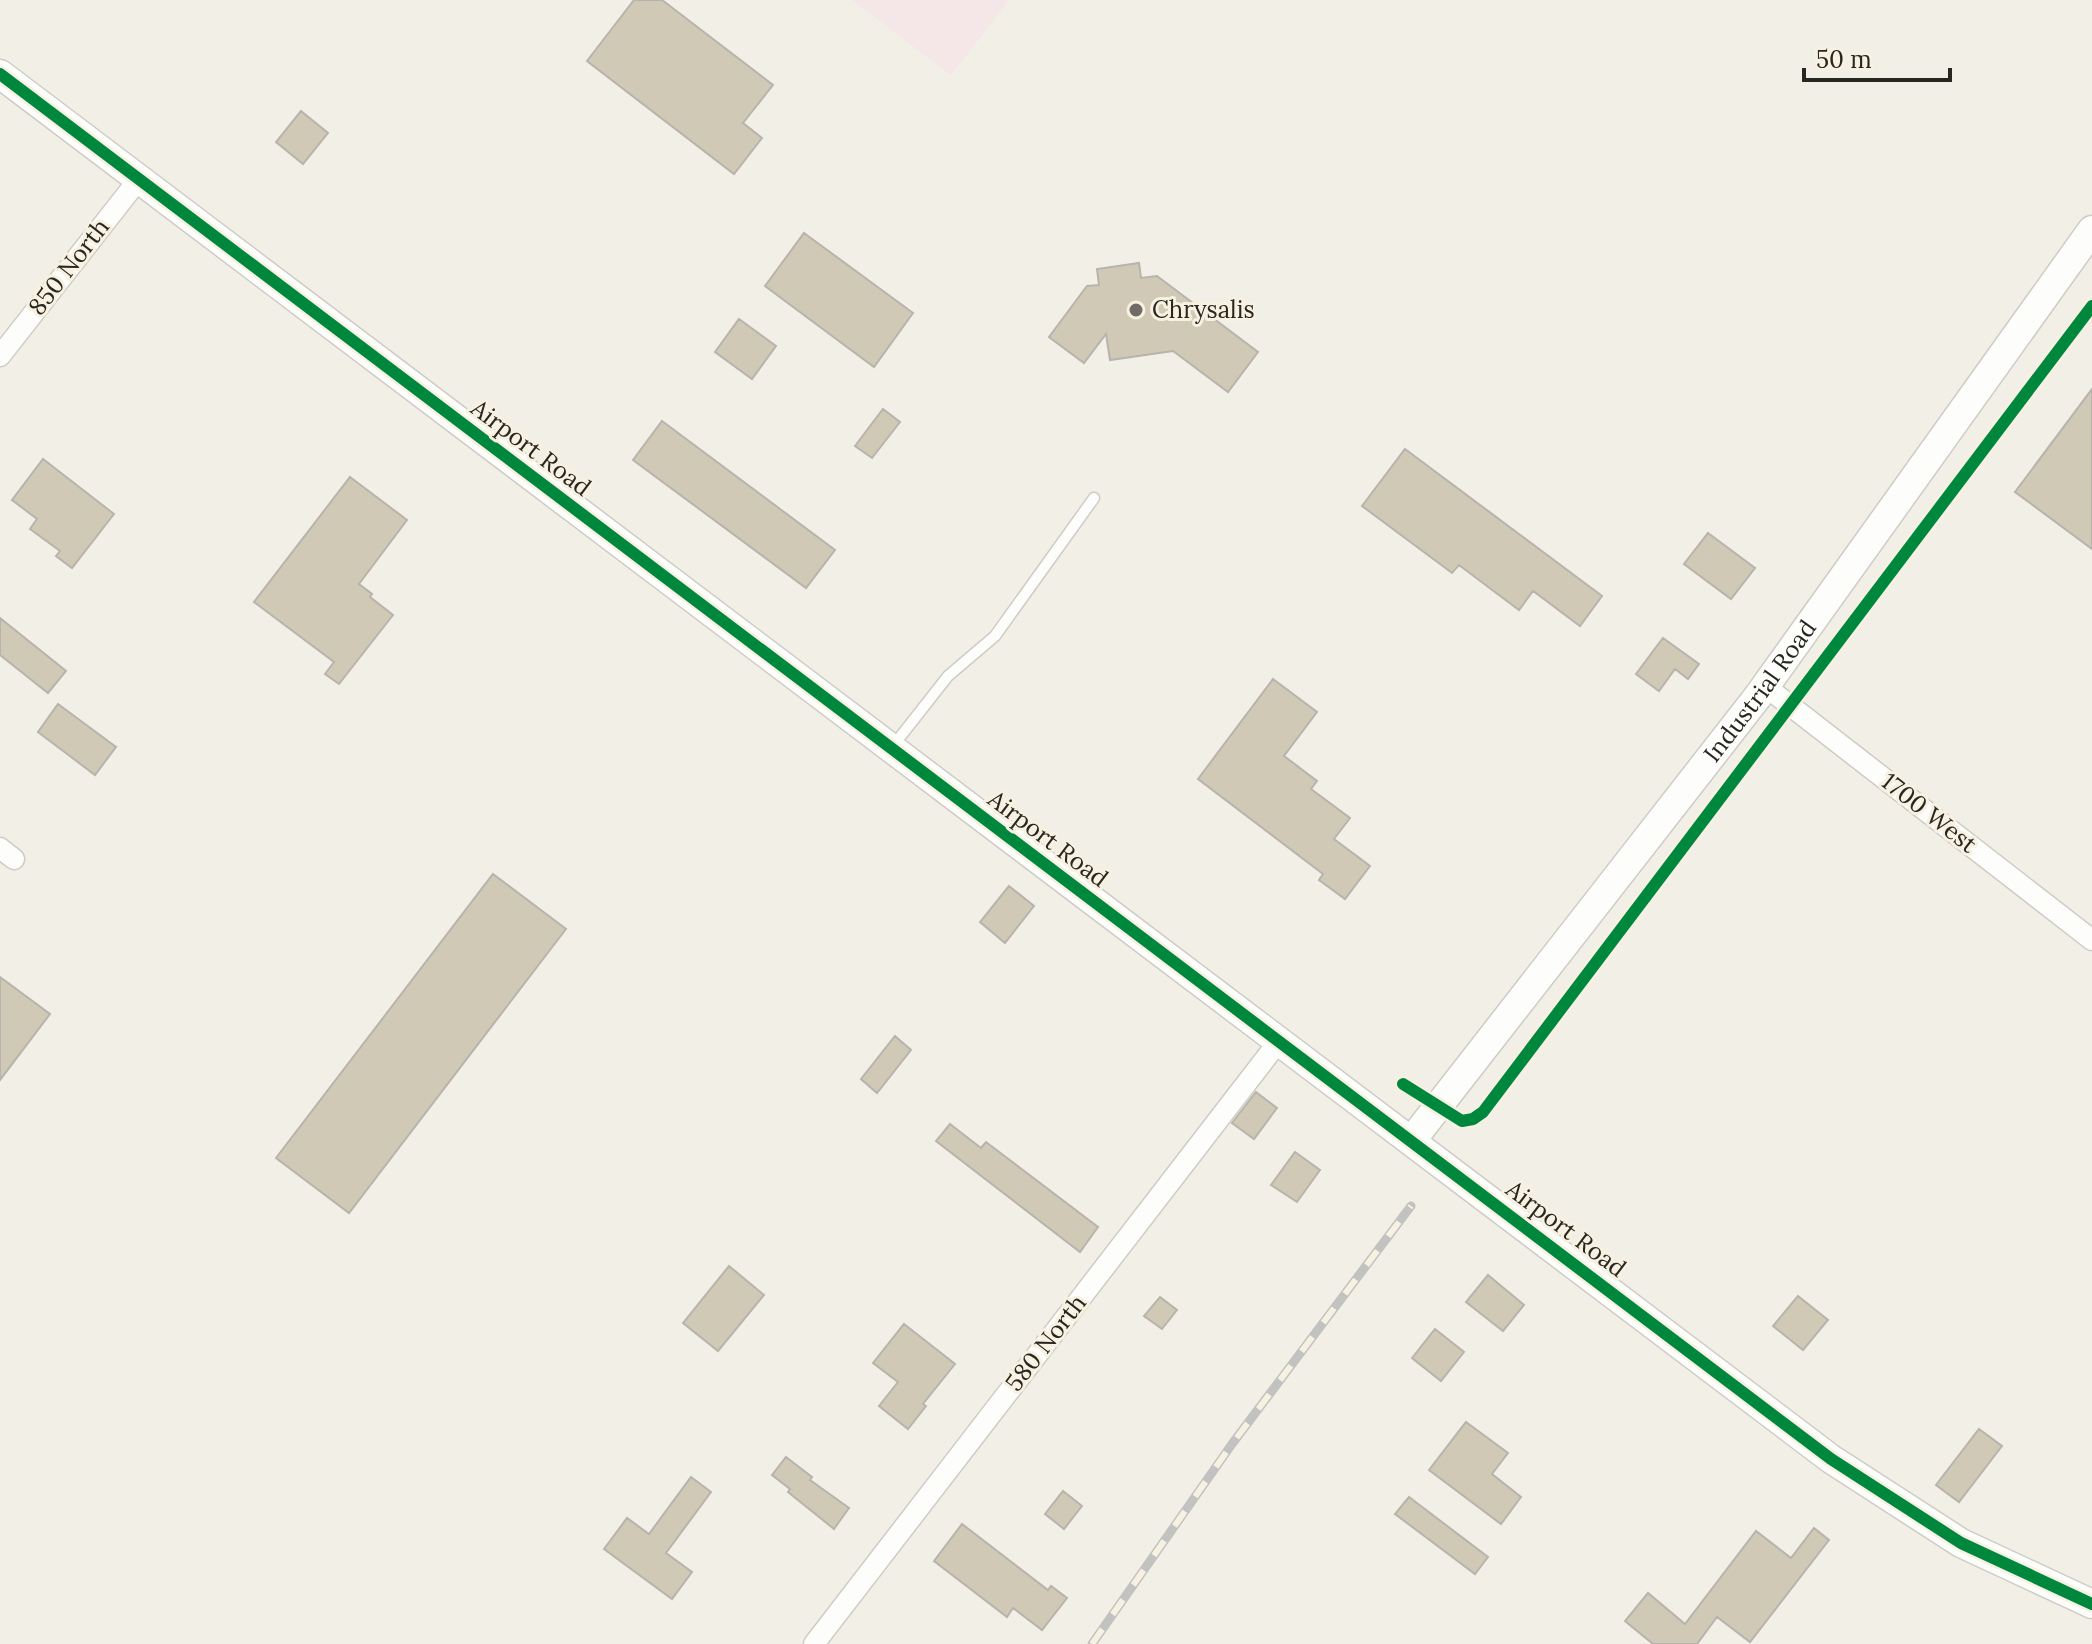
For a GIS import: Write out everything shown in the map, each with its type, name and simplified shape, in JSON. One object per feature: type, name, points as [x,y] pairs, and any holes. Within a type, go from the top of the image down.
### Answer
[{"type":"street","name":"Airport Road","points":[[0,74],[1831,1459],[1961,1543],[2092,1604]]},
{"type":"street","name":"850 North","points":[[0,356],[139,179]]},
{"type":"street","name":"Industrial Road","points":[[1412,1140],[1765,686],[2092,230]]},
{"type":"street","name":"1700 West","points":[[1765,686],[2092,940]]},
{"type":"street","name":"580 North","points":[[814,1644],[1279,1041]]},
{"type":"lane","points":[[892,748],[948,676],[995,636],[1094,498]]},
{"type":"shaded area","points":[[852,0],[1009,0],[951,75]]},
{"type":"building","points":[[634,0],[662,0],[773,85],[743,123],[762,138],[734,174],[587,61]]},
{"type":"building","points":[[301,111],[328,133],[303,164],[276,142]]},
{"type":"building","points":[[804,233],[913,313],[874,367],[765,286]]},
{"type":"building","name":"Chrysalis","points":[[1139,263],[1141,278],[1157,276],[1258,352],[1228,392],[1173,351],[1110,360],[1106,334],[1084,363],[1049,337],[1087,286],[1099,285],[1097,269]]},
{"type":"building","points":[[739,319],[776,346],[752,379],[715,352]]},
{"type":"building","points":[[2092,389],[2092,549],[2015,492]]},
{"type":"building","points":[[883,409],[900,422],[872,458],[855,446]]},
{"type":"building","points":[[662,421],[835,550],[806,588],[633,460]]},
{"type":"building","points":[[1405,449],[1602,596],[1580,626],[1533,591],[1519,610],[1459,565],[1452,573],[1362,506]]},
{"type":"building","points":[[43,459],[114,514],[72,568],[56,556],[60,551],[30,529],[37,519],[12,500]]},
{"type":"building","points":[[350,477],[407,520],[359,584],[393,615],[339,684],[325,674],[334,662],[254,602]]},
{"type":"building","points":[[1708,533],[1755,568],[1731,599],[1684,564]]},
{"type":"building","points":[[0,618],[66,671],[48,693],[0,655]]},
{"type":"building","points":[[1663,638],[1699,664],[1688,679],[1675,669],[1659,691],[1636,674]]},
{"type":"building","points":[[1273,679],[1317,712],[1284,756],[1317,781],[1311,789],[1350,818],[1334,839],[1370,866],[1345,899],[1319,880],[1323,874],[1198,779]]},
{"type":"building","points":[[58,704],[116,747],[95,775],[38,732]]},
{"type":"building","points":[[493,874],[566,929],[349,1213],[276,1158]]},
{"type":"building","points":[[1009,886],[1034,906],[1005,943],[980,922]]},
{"type":"building","points":[[0,977],[50,1014],[0,1080]]},
{"type":"building","points":[[895,1036],[911,1050],[877,1093],[861,1079]]},
{"type":"building","points":[[1256,1092],[1277,1108],[1254,1139],[1232,1123]]},
{"type":"building","points":[[950,1124],[981,1148],[986,1142],[1098,1227],[1080,1252],[936,1141]]},
{"type":"building","points":[[1295,1152],[1320,1170],[1297,1202],[1271,1185]]},
{"type":"building","points":[[729,1266],[764,1295],[718,1351],[683,1323]]},
{"type":"building","points":[[1488,1275],[1524,1305],[1503,1331],[1466,1302]]},
{"type":"building","points":[[1798,1296],[1828,1320],[1803,1350],[1773,1326]]},
{"type":"building","points":[[1160,1297],[1177,1310],[1162,1329],[1144,1316]]},
{"type":"building","points":[[904,1324],[955,1364],[923,1404],[926,1406],[908,1429],[879,1406],[898,1382],[873,1363]]},
{"type":"building","points":[[1435,1329],[1464,1352],[1441,1381],[1412,1358]]},
{"type":"building","points":[[1466,1422],[1508,1453],[1492,1474],[1521,1497],[1501,1524],[1429,1470]]},
{"type":"building","points":[[1979,1429],[2002,1446],[1959,1502],[1936,1485]]},
{"type":"building","points":[[786,1457],[812,1477],[810,1480],[849,1508],[834,1529],[772,1475]]},
{"type":"building","points":[[691,1477],[711,1492],[666,1553],[692,1572],[672,1599],[604,1549],[627,1518],[649,1534]]},
{"type":"building","points":[[1063,1491],[1082,1506],[1064,1529],[1045,1514]]},
{"type":"building","points":[[1409,1497],[1488,1557],[1475,1574],[1395,1514]]},
{"type":"building","points":[[962,1524],[1048,1590],[1051,1586],[1067,1598],[1042,1630],[1013,1608],[1007,1617],[934,1561]]},
{"type":"building","points":[[1814,1528],[1829,1540],[1750,1642],[1717,1617],[1697,1644],[1653,1644],[1625,1621],[1648,1593],[1685,1624],[1756,1531],[1791,1558]]},
{"type":"railway","points":[[1092,1644],[1232,1444],[1411,1206]]},
{"type":"cycle path","points":[[0,74],[1831,1459],[1961,1543],[2092,1604]]},
{"type":"cycle path","points":[[1403,1084],[1462,1121],[1473,1119],[1483,1112],[2092,306]]},
{"type":"place","name":"Chrysalis","points":[[1136,310]]}]
